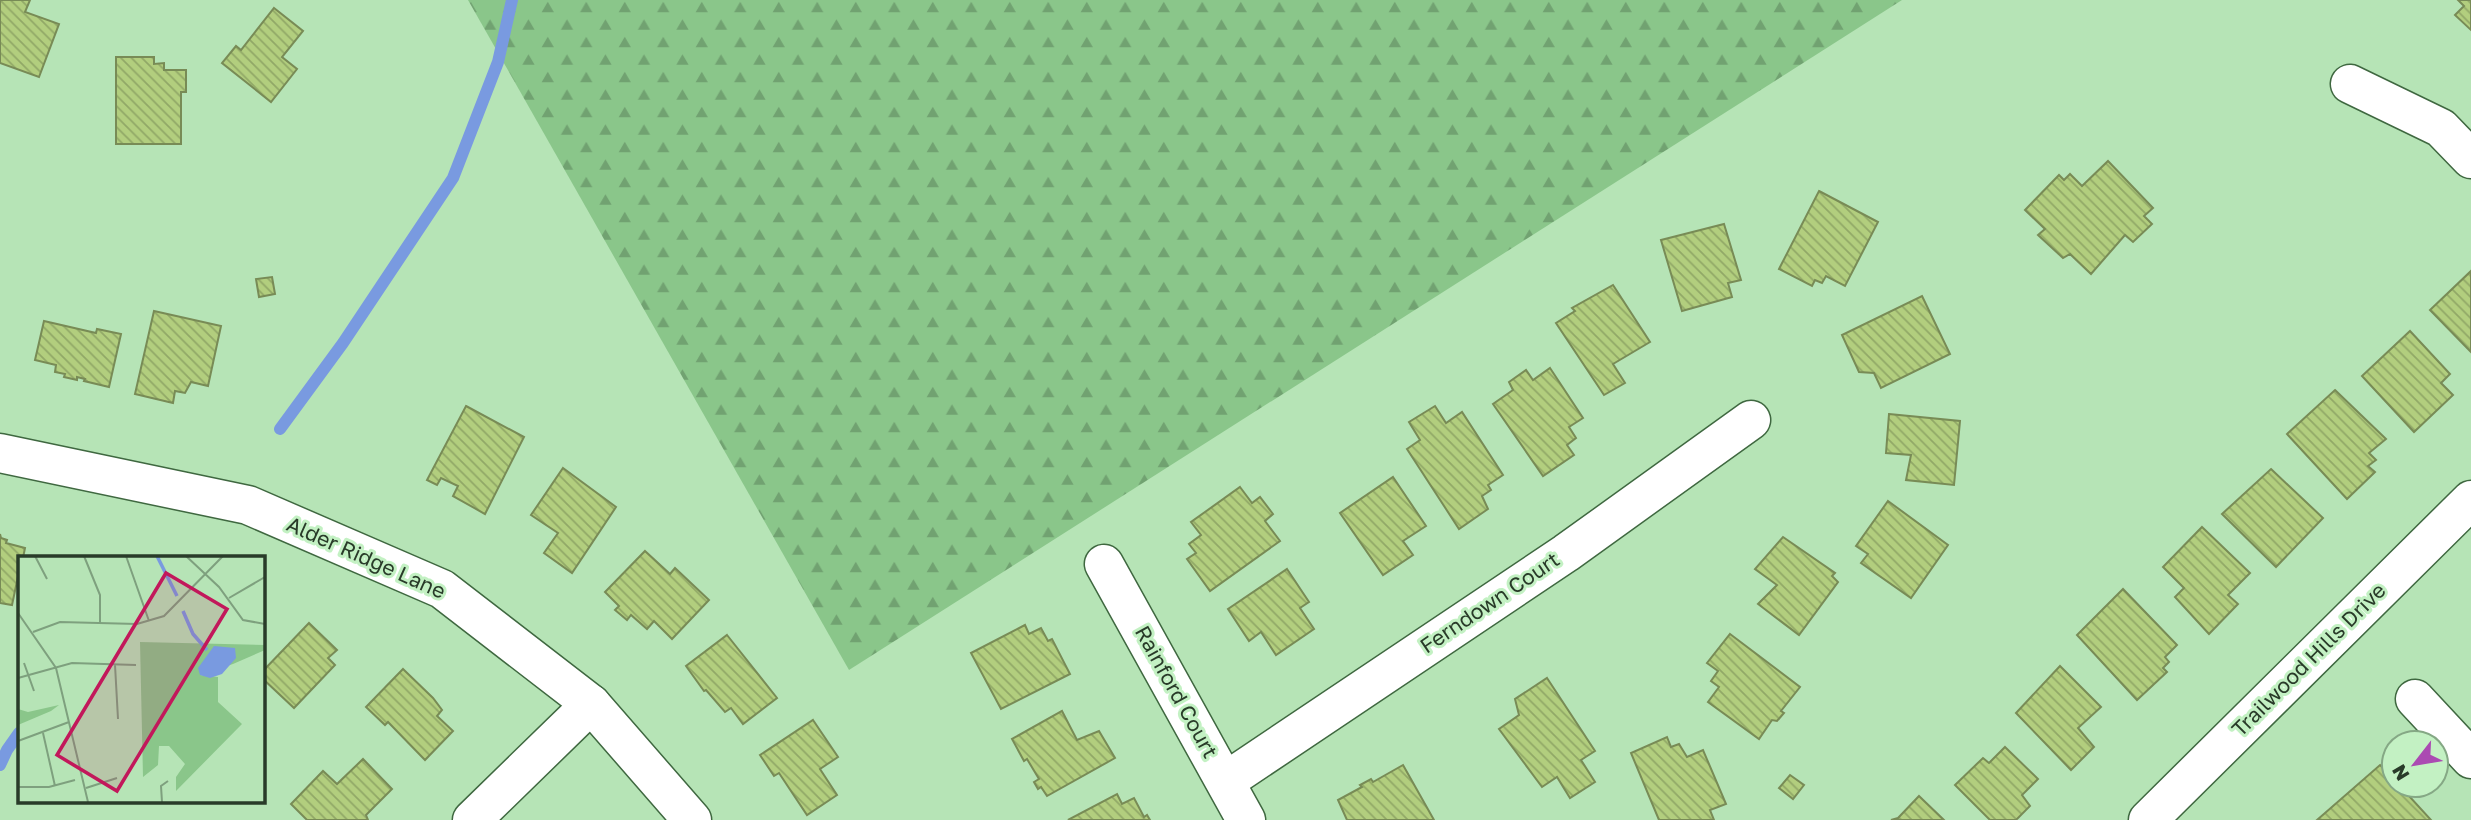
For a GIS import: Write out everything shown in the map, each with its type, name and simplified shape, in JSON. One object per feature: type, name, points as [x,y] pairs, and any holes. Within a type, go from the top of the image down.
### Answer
[{"type":"street","points":[[2350,84],[2441,128],[2471,159]]},
{"type":"street","name":"Ferndown Court","points":[[1226,781],[1566,553],[1751,420]]},
{"type":"street","name":"Alder Ridge Lane","points":[[0,453],[248,505],[442,589],[591,704],[692,820]]},
{"type":"street","name":"Trailwood Hills Drive","points":[[2148,820],[2471,500]]},
{"type":"street","name":"Rainford Court","points":[[1104,564],[1246,820]]},
{"type":"street","points":[[2416,699],[2471,758]]},
{"type":"street","points":[[472,820],[591,704]]},
{"type":"green space","points":[[468,0],[1902,0],[849,670]]},
{"type":"building","points":[[0,0],[30,0],[25,12],[59,24],[39,77],[0,63]]},
{"type":"building","points":[[2458,0],[2471,0],[2471,30],[2455,15],[2464,6]]},
{"type":"building","points":[[274,8],[303,31],[282,57],[297,69],[271,102],[222,63],[236,46],[241,50]]},
{"type":"building","points":[[116,57],[154,57],[154,64],[164,63],[164,70],[186,70],[186,92],[181,92],[181,144],[116,144]]},
{"type":"building","points":[[2108,161],[2153,208],[2144,216],[2152,224],[2133,242],[2125,235],[2091,274],[2070,254],[2063,258],[2038,235],[2045,229],[2025,210],[2059,175],[2064,180],[2070,174],[2082,186]]},
{"type":"building","points":[[1819,191],[1878,222],[1845,286],[1826,276],[1822,283],[1815,280],[1812,286],[1779,269]]},
{"type":"building","points":[[1724,224],[1741,280],[1728,283],[1732,297],[1682,311],[1661,240]]},
{"type":"building","points":[[2471,271],[2471,352],[2430,310]]},
{"type":"building","points":[[272,277],[275,294],[259,297],[256,279]]},
{"type":"building","points":[[1613,285],[1650,342],[1613,364],[1625,383],[1604,395],[1556,323],[1575,311],[1572,308]]},
{"type":"building","points":[[1922,296],[1950,354],[1881,388],[1874,373],[1859,372],[1842,335]]},
{"type":"building","points":[[154,311],[221,326],[208,386],[191,382],[185,393],[175,391],[173,403],[135,394]]},
{"type":"building","points":[[44,321],[96,333],[97,329],[121,334],[109,387],[77,377],[77,380],[64,377],[65,374],[55,372],[56,365],[35,360]]},
{"type":"building","points":[[2410,331],[2450,374],[2441,383],[2453,395],[2414,432],[2362,376]]},
{"type":"building","points":[[1550,368],[1583,418],[1569,427],[1576,438],[1567,445],[1574,455],[1543,476],[1493,404],[1513,390],[1509,382],[1526,370],[1533,380]]},
{"type":"building","points":[[2335,390],[2386,439],[2369,453],[2376,460],[2368,466],[2375,472],[2347,499],[2287,434]]},
{"type":"building","points":[[466,406],[524,437],[485,514],[453,496],[458,486],[441,478],[437,485],[427,480]]},
{"type":"building","points":[[1435,406],[1446,423],[1462,412],[1503,475],[1488,485],[1491,490],[1482,496],[1488,509],[1459,529],[1407,449],[1420,440],[1409,422]]},
{"type":"building","points":[[1889,414],[1960,421],[1954,485],[1906,480],[1911,455],[1886,453]]},
{"type":"building","points":[[563,468],[616,507],[572,573],[544,553],[558,533],[531,515]]},
{"type":"building","points":[[2271,469],[2323,518],[2276,567],[2222,514]]},
{"type":"building","points":[[1393,477],[1426,526],[1403,541],[1413,555],[1383,575],[1340,513]]},
{"type":"building","points":[[1240,487],[1252,503],[1260,497],[1273,514],[1265,521],[1280,541],[1210,591],[1187,559],[1196,553],[1189,544],[1201,535],[1191,522]]},
{"type":"building","points":[[1888,501],[1948,545],[1911,598],[1861,563],[1868,554],[1856,546]]},
{"type":"building","points":[[2202,527],[2250,573],[2228,595],[2238,604],[2209,634],[2175,597],[2184,588],[2163,567]]},
{"type":"building","points":[[0,534],[1,538],[7,540],[6,543],[25,548],[23,556],[18,556],[18,577],[12,605],[0,603]]},
{"type":"building","points":[[1783,537],[1835,573],[1832,576],[1838,582],[1799,635],[1758,604],[1777,585],[1755,569]]},
{"type":"building","points":[[645,551],[670,574],[675,568],[709,600],[672,639],[654,621],[647,629],[631,615],[627,620],[615,610],[619,606],[605,592]]},
{"type":"building","points":[[1287,569],[1309,602],[1300,608],[1314,629],[1276,655],[1261,632],[1249,641],[1228,609]]},
{"type":"building","points":[[2123,589],[2177,645],[2165,657],[2169,662],[2163,668],[2167,672],[2137,700],[2077,635]]},
{"type":"building","points":[[309,623],[337,650],[328,658],[335,665],[294,708],[264,680],[264,670]]},
{"type":"building","points":[[1025,625],[1029,634],[1041,628],[1048,641],[1052,639],[1070,674],[1001,709],[971,653]]},
{"type":"building","points":[[1730,634],[1800,687],[1781,711],[1784,713],[1777,721],[1772,720],[1759,739],[1708,702],[1719,687],[1711,681],[1718,671],[1707,663]]},
{"type":"building","points":[[727,635],[777,698],[743,724],[731,708],[725,712],[706,690],[704,691],[686,666]]},
{"type":"building","points":[[2060,666],[2101,707],[2078,728],[2094,747],[2071,770],[2016,713]]},
{"type":"building","points":[[403,669],[433,698],[442,710],[437,716],[453,731],[425,760],[388,722],[385,725],[366,707]]},
{"type":"building","points":[[1547,678],[1595,751],[1581,760],[1595,782],[1570,798],[1557,777],[1542,787],[1499,729],[1519,715],[1515,699]]},
{"type":"building","points":[[1062,711],[1077,740],[1099,731],[1115,758],[1047,796],[1041,787],[1038,789],[1034,782],[1039,779],[1027,759],[1024,761],[1012,739]]},
{"type":"building","points":[[813,720],[838,757],[820,769],[837,795],[807,815],[779,773],[774,776],[760,755]]},
{"type":"building","points":[[1667,737],[1671,747],[1679,744],[1687,757],[1703,750],[1726,804],[1710,810],[1714,820],[1659,820],[1631,753]]},
{"type":"building","points":[[2005,747],[2038,779],[2022,795],[2030,806],[2016,820],[1990,820],[1955,785],[1983,758],[1989,763]]},
{"type":"building","points":[[363,759],[392,789],[366,815],[368,820],[307,820],[291,804],[323,771],[337,784]]},
{"type":"building","points":[[1403,765],[1434,820],[1347,820],[1338,800],[1371,779],[1373,782]]},
{"type":"building","points":[[2380,765],[2380,799],[2412,799],[2431,820],[2317,820]]},
{"type":"building","points":[[1790,775],[1804,785],[1793,799],[1779,788]]},
{"type":"building","points":[[1117,794],[1122,804],[1134,798],[1144,817],[1147,815],[1150,820],[1068,820]]},
{"type":"building","points":[[1919,796],[1944,820],[1891,820],[1898,818]]},
{"type":"waterway","points":[[280,429],[343,343],[453,178],[498,62],[512,0]]},
{"type":"waterway","points":[[0,765],[18,734]]}]
